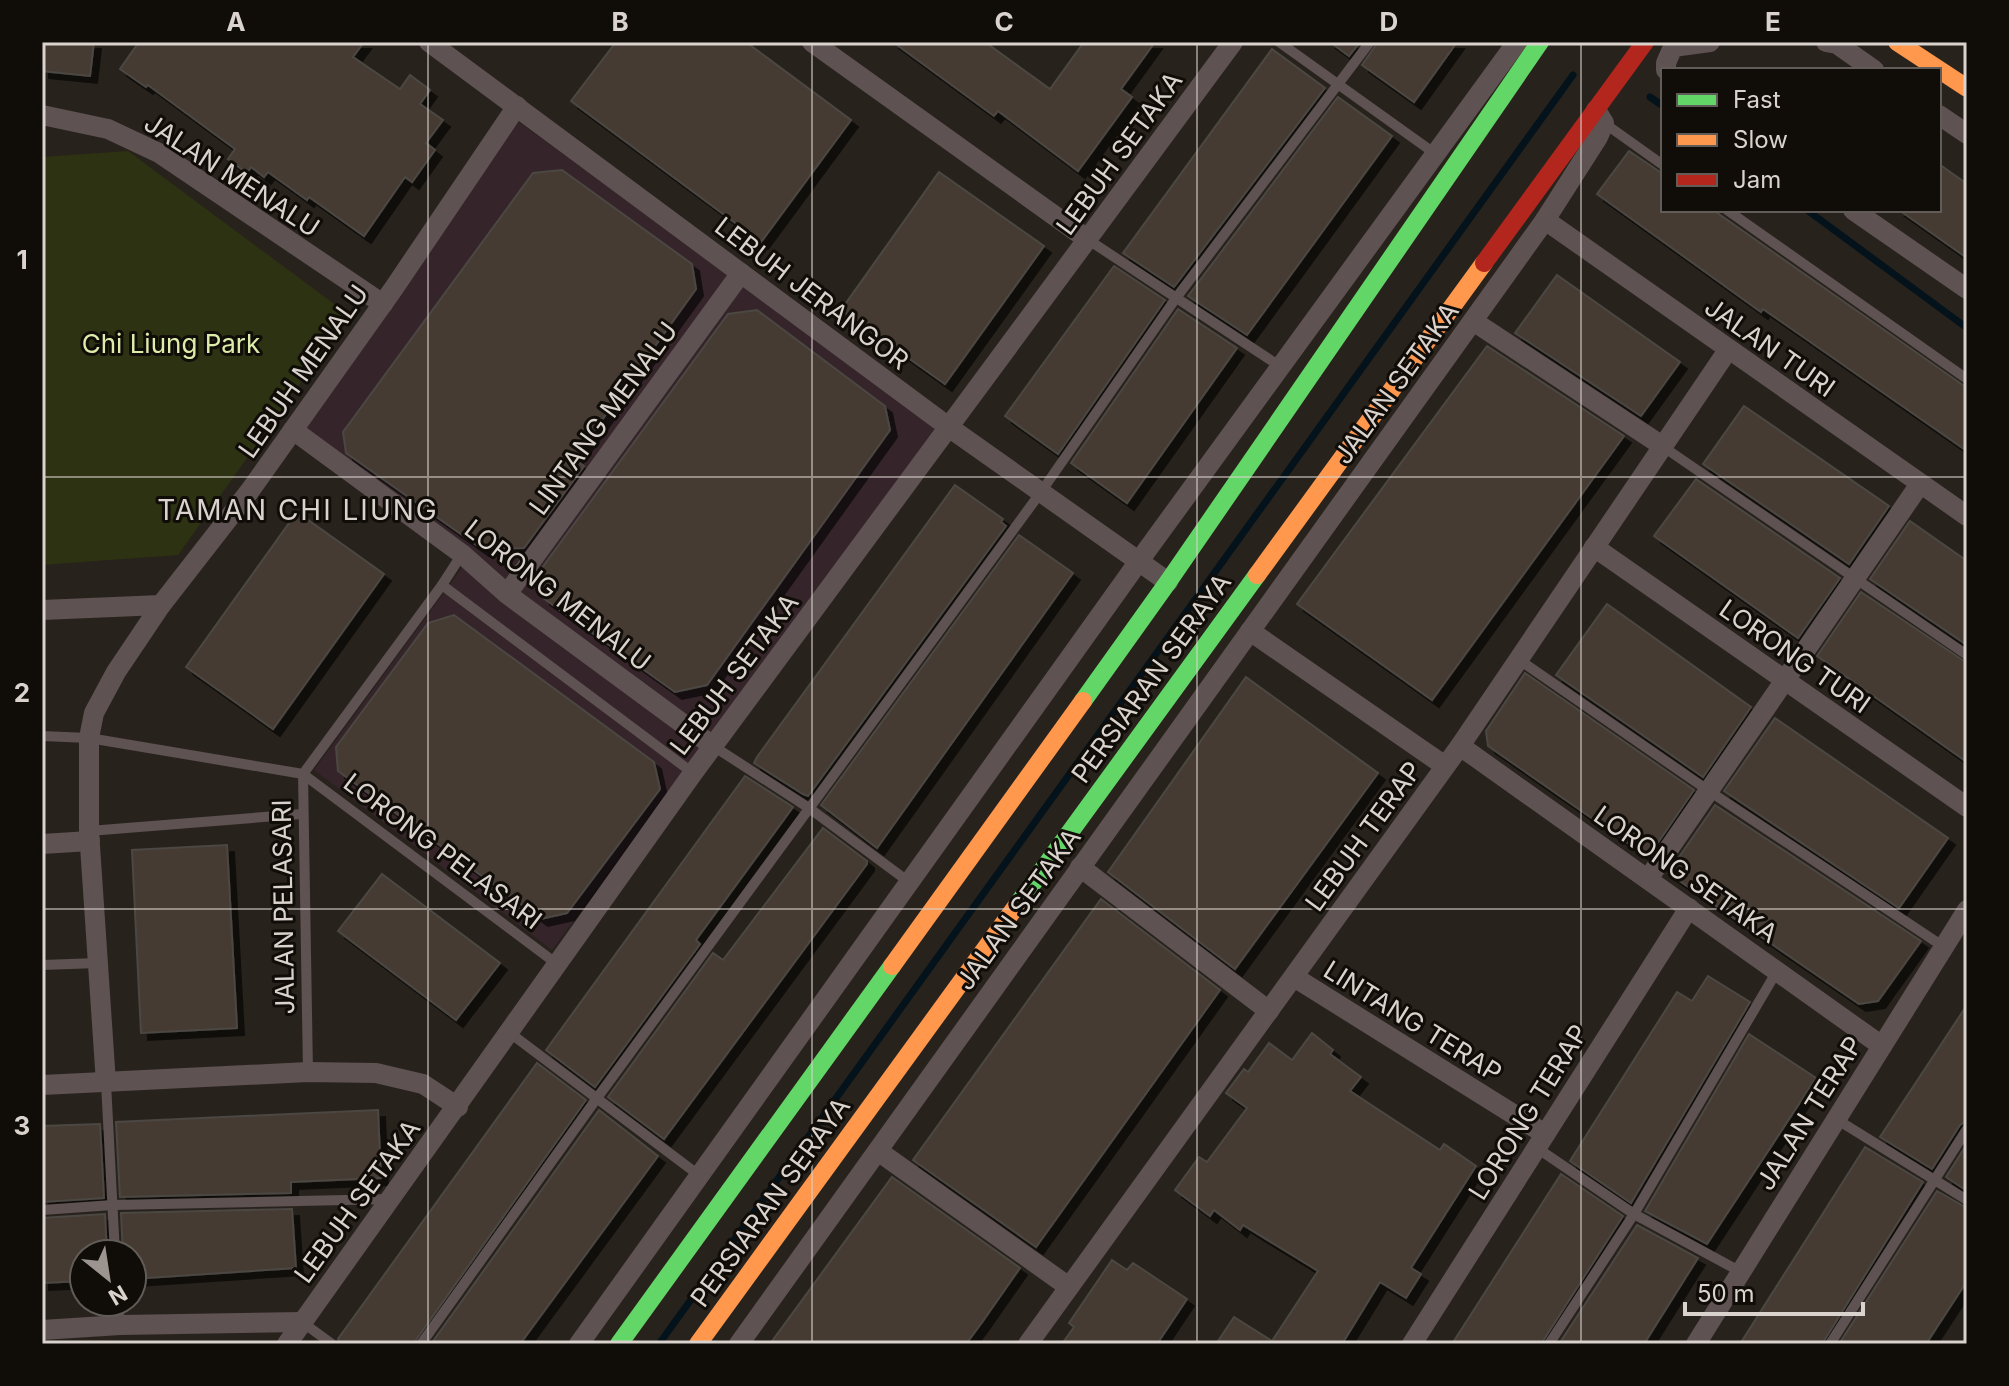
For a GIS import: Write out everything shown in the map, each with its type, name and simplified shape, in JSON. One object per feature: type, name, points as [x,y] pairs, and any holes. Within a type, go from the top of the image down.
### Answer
[{"type":"main road","name":"PERSIARAN SERAYA","points":[[619,1344],[1168,582],[1540,42]]},
{"type":"main road","name":"PERSIARAN SERAYA","points":[[698,1344],[1600,116],[1645,42]]},
{"type":"main road","points":[[1897,42],[1937,68]]},
{"type":"main road","points":[[1941,71],[1967,88]]},
{"type":"street","name":"LEBUH JERANGOR","points":[[429,42],[950,428],[1168,582]]},
{"type":"street","points":[[812,42],[1087,239]]},
{"type":"street","name":"LEBUH SETAKA","points":[[287,1344],[693,773],[1233,42]]},
{"type":"street","points":[[579,1344],[1139,561],[1517,42]]},
{"type":"street","points":[[1666,68],[1673,47],[1710,42]]},
{"type":"street","points":[[1826,42],[1837,44],[1871,68]]},
{"type":"street","name":"LEBUH MENALU","points":[[106,1083],[89,836],[89,738],[94,713],[116,672],[161,605],[249,492],[383,304],[517,106]]},
{"type":"street","name":"JALAN MENALU","points":[[42,115],[108,129],[159,153],[383,304]]},
{"type":"street","name":"JALAN SETAKA","points":[[739,1344],[1545,220],[1598,137],[1600,116]]},
{"type":"street","points":[[1941,116],[1967,134]]},
{"type":"street","points":[[1856,212],[1967,289]]},
{"type":"street","name":"JALAN TURI","points":[[1545,220],[1967,516]]},
{"type":"street","name":"LINTANG MENALU","points":[[507,594],[741,273]]},
{"type":"street","points":[[1473,321],[1661,445]]},
{"type":"street","name":"LEBUH TERAP","points":[[1028,1344],[1460,746],[1728,350]]},
{"type":"street","name":"LORONG MENALU","points":[[293,430],[462,554],[507,594],[713,746]]},
{"type":"street","points":[[1648,879],[1920,484]]},
{"type":"street","name":"LORONG TURI","points":[[1594,547],[1967,807]]},
{"type":"street","points":[[42,610],[161,605]]},
{"type":"street","points":[[1250,631],[1445,766]]},
{"type":"street","name":"LORONG SETAKA","points":[[1460,746],[1882,1046]]},
{"type":"street","points":[[42,844],[89,836]]},
{"type":"street","points":[[1080,867],[1269,1011]]},
{"type":"street","name":"LORONG TERAP","points":[[1412,1344],[1689,908]]},
{"type":"street","name":"JALAN TERAP","points":[[1696,1344],[1966,915]]},
{"type":"street","name":"LINTANG TERAP","points":[[1294,977],[1541,1141]]},
{"type":"street","points":[[42,1085],[308,1072],[376,1073],[423,1084],[458,1107]]},
{"type":"street","points":[[878,1151],[1069,1287]]},
{"type":"street","points":[[42,1330],[120,1325],[302,1322]]},
{"type":"lane","points":[[1279,42],[1437,155]]},
{"type":"lane","points":[[421,1344],[597,1098],[1041,492],[1176,298],[1370,42]]},
{"type":"lane","points":[[1600,116],[1661,163]]},
{"type":"lane","points":[[1730,212],[1967,379]]},
{"type":"lane","points":[[1087,239],[1281,367]]},
{"type":"lane","points":[[1661,445],[1967,655]]},
{"type":"lane","name":"JALAN PELASARI","points":[[308,1072],[303,774],[462,554]]},
{"type":"lane","points":[[442,585],[693,773]]},
{"type":"lane","points":[[1518,659],[1944,947]]},
{"type":"lane","points":[[42,736],[89,738],[303,774]]},
{"type":"lane","points":[[713,746],[809,808],[909,882]]},
{"type":"lane","name":"LORONG PELASARI","points":[[303,774],[557,964]]},
{"type":"lane","points":[[89,836],[302,814]]},
{"type":"lane","points":[[42,965],[98,963]]},
{"type":"lane","points":[[1549,1344],[1634,1214],[1777,971]]},
{"type":"lane","points":[[510,1033],[700,1176]]},
{"type":"lane","points":[[106,1083],[114,1238]]},
{"type":"lane","points":[[1836,1119],[1967,1200]]},
{"type":"lane","points":[[1830,1344],[1967,1129]]},
{"type":"lane","points":[[1541,1141],[1634,1214],[1741,1272]]},
{"type":"lane","points":[[42,1210],[113,1205],[391,1199]]},
{"type":"lane","points":[[119,1318],[120,1325]]},
{"type":"lane","points":[[302,1322],[332,1344]]},
{"type":"shaded area","points":[[519,122],[939,429],[552,950],[314,770],[473,553],[304,428]]},
{"type":"green space","name":"Chi Liung Park","points":[[128,151],[349,315],[178,555],[42,565],[42,157]]},
{"type":"building","points":[[42,42],[94,42],[90,76],[42,71]]},
{"type":"building","points":[[139,42],[364,42],[353,57],[400,89],[410,75],[430,90],[420,104],[443,120],[426,143],[435,150],[412,182],[405,177],[364,236],[268,172],[264,177],[251,167],[247,173],[228,159],[235,149],[148,85],[146,87],[120,69]]},
{"type":"building","points":[[616,42],[746,42],[851,120],[761,242],[571,101]]},
{"type":"building","points":[[893,42],[985,42],[1050,89],[1084,42],[1155,42],[1121,89],[1132,97],[1078,171],[998,111],[994,116]]},
{"type":"building","points":[[1330,42],[1360,42],[1349,56]]},
{"type":"building","points":[[1378,42],[1457,42],[1414,102],[1362,65]]},
{"type":"building","points":[[1272,49],[1325,88],[1174,287],[1123,253]]},
{"type":"building","points":[[1338,97],[1392,136],[1247,335],[1188,296]]},
{"type":"building","points":[[1629,151],[1661,173],[1661,212],[1716,212],[1967,388],[1967,451],[1763,309],[1761,312],[1597,194]]},
{"type":"building","points":[[1941,165],[1967,184],[1967,258],[1902,212],[1941,212]]},
{"type":"building","points":[[562,170],[692,264],[696,289],[574,459],[584,466],[524,548],[482,549],[346,453],[343,432],[533,173]]},
{"type":"building","points":[[939,172],[1044,246],[945,384],[841,310]]},
{"type":"building","points":[[1114,266],[1165,300],[1058,454],[1005,416]]},
{"type":"building","points":[[1557,275],[1680,362],[1641,416],[1515,333]]},
{"type":"building","points":[[1178,309],[1237,348],[1127,503],[1071,463]]},
{"type":"building","points":[[757,310],[885,406],[890,430],[707,685],[675,692],[543,598],[539,572],[728,314]]},
{"type":"building","points":[[1487,346],[1624,436],[1432,700],[1297,604]]},
{"type":"building","points":[[1744,406],[1889,506],[1849,564],[1703,464]]},
{"type":"building","points":[[1696,479],[1840,578],[1798,638],[1654,536]]},
{"type":"building","points":[[955,485],[1003,519],[1001,522],[1006,526],[808,796],[803,794],[754,763]]},
{"type":"building","points":[[297,512],[384,574],[273,729],[186,667]]},
{"type":"building","points":[[1910,521],[1967,561],[1967,645],[1870,579]]},
{"type":"building","points":[[1019,535],[1073,573],[877,848],[821,805]]},
{"type":"building","points":[[1861,592],[1967,663],[1967,762],[1817,656]]},
{"type":"building","points":[[1607,604],[1751,707],[1703,777],[1556,675]]},
{"type":"building","points":[[454,615],[654,762],[660,789],[567,913],[541,919],[338,771],[336,747],[428,623]]},
{"type":"building","points":[[1525,673],[1694,790],[1648,857],[1488,746],[1486,731]]},
{"type":"building","points":[[1246,677],[1378,773],[1235,969],[1108,872]]},
{"type":"building","points":[[1775,718],[1948,838],[1899,908],[1724,791]]},
{"type":"building","points":[[745,776],[793,807],[696,940],[700,944],[595,1087],[546,1050]]},
{"type":"building","points":[[1715,805],[1921,941],[1878,1001],[1859,1004],[1668,873]]},
{"type":"building","points":[[823,828],[867,864],[664,1139],[608,1097],[713,953],[723,960]]},
{"type":"building","points":[[227,845],[237,1028],[141,1033],[132,850]]},
{"type":"building","points":[[382,874],[500,963],[456,1020],[338,931]]},
{"type":"building","points":[[1101,899],[1220,990],[1036,1247],[913,1160]]},
{"type":"building","points":[[1708,976],[1750,1002],[1631,1203],[1570,1161],[1677,992],[1692,1001]]},
{"type":"building","points":[[1967,1005],[1967,1121],[1960,1125],[1932,1169],[1880,1137]]},
{"type":"building","points":[[1312,1033],[1333,1050],[1330,1054],[1361,1077],[1350,1091],[1440,1150],[1444,1144],[1476,1166],[1411,1268],[1421,1274],[1406,1298],[1380,1282],[1342,1344],[1216,1344],[1234,1317],[1272,1341],[1318,1271],[1243,1225],[1240,1230],[1214,1210],[1210,1216],[1175,1190],[1199,1157],[1207,1162],[1247,1108],[1226,1093],[1244,1069],[1248,1072],[1269,1043],[1292,1060]]},
{"type":"building","points":[[1749,1034],[1816,1078],[1707,1244],[1645,1211]]},
{"type":"building","points":[[537,1063],[586,1100],[413,1344],[340,1344],[338,1339]]},
{"type":"building","points":[[378,1110],[381,1178],[291,1182],[291,1193],[120,1197],[116,1122]]},
{"type":"building","points":[[599,1110],[658,1156],[520,1344],[431,1344]]},
{"type":"building","points":[[100,1124],[104,1198],[42,1202],[42,1126]]},
{"type":"building","points":[[1967,1144],[1967,1191],[1946,1177]]},
{"type":"building","points":[[1865,1147],[1923,1182],[1822,1344],[1740,1344]]},
{"type":"building","points":[[1561,1174],[1623,1216],[1541,1344],[1452,1344]]},
{"type":"building","points":[[892,1177],[1020,1268],[983,1321],[966,1344],[770,1344]]},
{"type":"building","points":[[1937,1191],[1967,1208],[1967,1281],[1926,1344],[1839,1344]]},
{"type":"building","points":[[292,1209],[296,1268],[148,1278],[148,1238],[122,1238],[121,1213]]},
{"type":"building","points":[[105,1214],[106,1238],[68,1238],[68,1282],[42,1283],[42,1218]]},
{"type":"building","points":[[1637,1225],[1698,1258],[1644,1344],[1559,1344]]},
{"type":"building","points":[[1112,1260],[1127,1270],[1133,1263],[1187,1299],[1157,1344],[1062,1344],[1074,1327],[1069,1323]]},
{"type":"waterway","points":[[659,1344],[1573,75]]},
{"type":"waterway","points":[[1650,97],[1661,105]]},
{"type":"waterway","points":[[1810,212],[1967,328]]},
{"type":"traffic: fast","points":[[1083,701],[1540,42]]},
{"type":"traffic: fast","points":[[1017,905],[1257,575]]},
{"type":"traffic: fast","points":[[619,1344],[892,966]]},
{"type":"traffic: slow","points":[[1897,42],[1937,68]]},
{"type":"traffic: slow","points":[[1941,71],[1967,88]]},
{"type":"traffic: slow","points":[[1257,575],[1484,263]]},
{"type":"traffic: slow","points":[[892,966],[1083,701]]},
{"type":"traffic: slow","points":[[698,1344],[1017,905]]},
{"type":"traffic: jam","points":[[1484,263],[1645,42]]},
{"type":"district","name":"TAMAN CHI LIUNG","points":[[298,510]]}]
